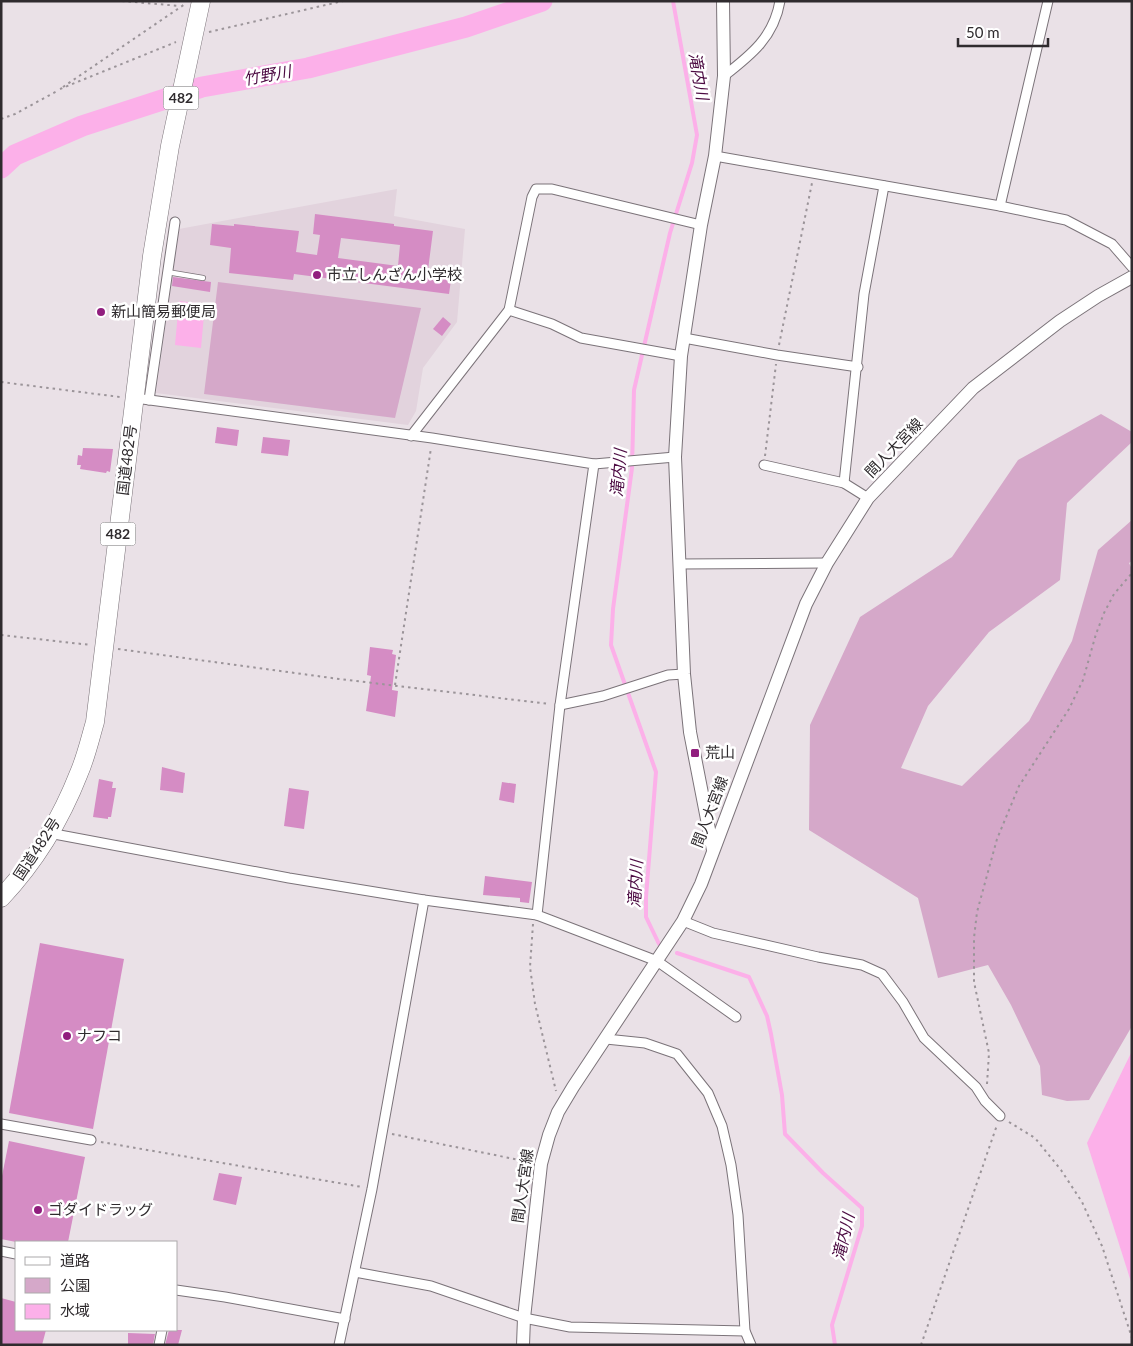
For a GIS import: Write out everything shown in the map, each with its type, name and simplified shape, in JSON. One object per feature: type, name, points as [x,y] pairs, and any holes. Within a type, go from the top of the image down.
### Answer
[{"type":"highway","name":"国道482号","points":[[1,898],[15,883],[50,833],[80,772],[92,730],[142,399],[152,256],[170,146],[191,50],[194,2]]},
{"type":"main road","points":[[713,850],[690,732],[684,674],[675,457],[681,356],[701,225],[715,156],[724,76],[723,1]]},
{"type":"main road","name":"間人大宮線","points":[[523,1345],[524,1318],[540,1164],[549,1135],[560,1109],[573,1087],[683,921],[701,884],[806,604],[827,563],[868,498],[974,388],[1060,321],[1098,296],[1132,277]]},
{"type":"street","points":[[724,76],[754,53],[778,14],[780,1]]},
{"type":"street","points":[[1000,206],[1048,1]]},
{"type":"street","points":[[715,156],[1000,206],[1066,220],[1112,244],[1132,267]]},
{"type":"street","points":[[844,483],[858,367],[864,294],[884,186]]},
{"type":"street","points":[[411,436],[509,310],[532,197],[536,189],[552,189],[701,225]]},
{"type":"street","points":[[176,222],[142,399],[432,438],[594,464],[675,457]]},
{"type":"street","points":[[509,310],[552,324],[581,338],[681,356]]},
{"type":"street","points":[[684,338],[858,367]]},
{"type":"street","points":[[536,915],[560,705],[594,464]]},
{"type":"street","points":[[764,465],[844,483],[868,498]]},
{"type":"street","points":[[679,564],[827,563]]},
{"type":"street","points":[[560,705],[603,696],[668,675],[684,674]]},
{"type":"street","points":[[50,833],[289,878],[424,900],[536,915],[657,961],[736,1017]]},
{"type":"street","points":[[339,1345],[372,1189],[424,900]]},
{"type":"street","points":[[683,921],[713,932],[818,957],[862,965],[882,974],[903,1002],[924,1038],[976,1087],[985,1101],[1000,1116]]},
{"type":"street","points":[[606,1039],[645,1043],[678,1054],[708,1093],[722,1126],[733,1182],[738,1215],[745,1331],[751,1345]]},
{"type":"street","points":[[1,1124],[91,1140]]},
{"type":"street","points":[[1,1251],[15,1254]]},
{"type":"street","points":[[354,1272],[431,1286],[524,1318],[570,1327],[745,1331]]},
{"type":"street","points":[[178,1290],[344,1319]]},
{"type":"street","points":[[159,1345],[162,1331]]},
{"type":"lane","points":[[167,272],[203,278]]},
{"type":"path","points":[[122,1],[181,6]]},
{"type":"path","points":[[1,119],[15,114],[60,89],[181,6],[194,2]]},
{"type":"path","points":[[764,465],[777,355],[814,173]]},
{"type":"path","points":[[1,382],[142,399]]},
{"type":"path","points":[[395,685],[432,438]]},
{"type":"path","points":[[985,1101],[989,1053],[974,982],[974,938],[977,912],[997,839],[1019,786],[1069,709],[1083,680],[1096,634],[1114,594],[1132,573]]},
{"type":"path","points":[[1,635],[560,705]]},
{"type":"path","points":[[536,915],[530,967],[535,1004],[560,1109]]},
{"type":"path","points":[[921,1345],[1000,1116],[1035,1138],[1061,1170],[1082,1202],[1102,1246],[1132,1338]]},
{"type":"path","points":[[382,1132],[540,1164]]},
{"type":"path","points":[[91,1140],[372,1189]]},
{"type":"shaded area","name":"市立しんざん小学校","points":[[397,189],[394,216],[465,229],[457,322],[423,368],[416,411],[408,425],[156,393],[179,229]]},
{"type":"green space","points":[[218,282],[421,308],[395,418],[204,394]]},
{"type":"green space","points":[[1101,414],[1132,432],[1132,442],[1067,503],[1060,580],[989,632],[928,706],[901,768],[962,786],[1029,721],[1072,641],[1098,550],[1132,520],[1132,561],[1129,563],[1132,569],[1132,1026],[1089,1100],[1067,1101],[1042,1095],[1040,1066],[1011,1005],[988,965],[938,978],[918,898],[809,830],[810,725],[860,617],[952,557],[1018,460]]},
{"type":"water","points":[[179,301],[205,304],[201,348],[175,345]]},
{"type":"water","points":[[1132,1051],[1132,1285],[1087,1143]]},
{"type":"building","points":[[315,214],[433,231],[428,270],[452,273],[449,294],[294,274],[293,280],[229,273],[231,248],[210,245],[212,224],[234,226],[234,224],[299,231],[296,252],[317,255],[320,235],[313,234]],"holes":[[[341,238],[400,245],[398,266],[338,258]]]},
{"type":"building","points":[[173,277],[211,282],[210,292],[172,286]]},
{"type":"building","points":[[443,317],[451,324],[442,336],[433,329]]},
{"type":"building","points":[[217,427],[239,430],[237,446],[215,443]]},
{"type":"building","points":[[263,437],[290,440],[288,456],[261,453]]},
{"type":"building","points":[[83,448],[113,449],[110,472],[80,469],[81,465],[77,465],[78,455],[82,456]]},
{"type":"building","points":[[370,647],[393,650],[392,654],[396,655],[392,690],[398,691],[395,717],[366,711],[371,676],[367,675]]},
{"type":"building","points":[[162,767],[185,773],[183,793],[160,790]]},
{"type":"building","points":[[99,779],[113,782],[112,788],[116,788],[111,817],[108,817],[108,819],[93,817]]},
{"type":"building","points":[[502,782],[516,784],[514,803],[499,800]]},
{"type":"building","points":[[289,788],[309,791],[304,829],[284,826]]},
{"type":"building","points":[[485,876],[532,882],[529,903],[520,902],[520,898],[483,895]]},
{"type":"building","name":"ナフコ","points":[[40,943],[124,959],[93,1129],[9,1113]]},
{"type":"building","name":"ゴダイドラッグ","points":[[9,1141],[85,1157],[68,1241],[15,1242],[1,1239],[1,1181]]},
{"type":"building","points":[[219,1173],[242,1177],[236,1205],[213,1200]]},
{"type":"building","points":[[1,1298],[15,1302],[15,1331],[46,1331],[42,1345],[1,1345]]},
{"type":"building","points":[[182,1330],[178,1345],[165,1345],[169,1331]]},
{"type":"building","points":[[128,1333],[155,1334],[153,1345],[128,1345]]},
{"type":"waterway","name":"竹野川","points":[[1,168],[15,155],[82,126],[202,87],[308,68],[466,27],[542,1]]},
{"type":"waterway","name":"滝内川","points":[[659,944],[646,917],[656,772],[611,645],[613,609],[632,468],[634,390],[670,233],[692,163],[697,135],[673,1]]},
{"type":"waterway","name":"滝内川","points":[[677,953],[749,977],[767,1016],[782,1095],[785,1134],[823,1173],[862,1208],[862,1226],[832,1325],[835,1345]]},
{"type":"place","name":"市立しんざん小学校","points":[[317,275]]},
{"type":"place","name":"新山簡易郵便局","points":[[101,312]]},
{"type":"place","name":"荒山","points":[[695,753]]},
{"type":"place","name":"ナフコ","points":[[67,1036]]},
{"type":"place","name":"ゴダイドラッグ","points":[[38,1210]]}]
